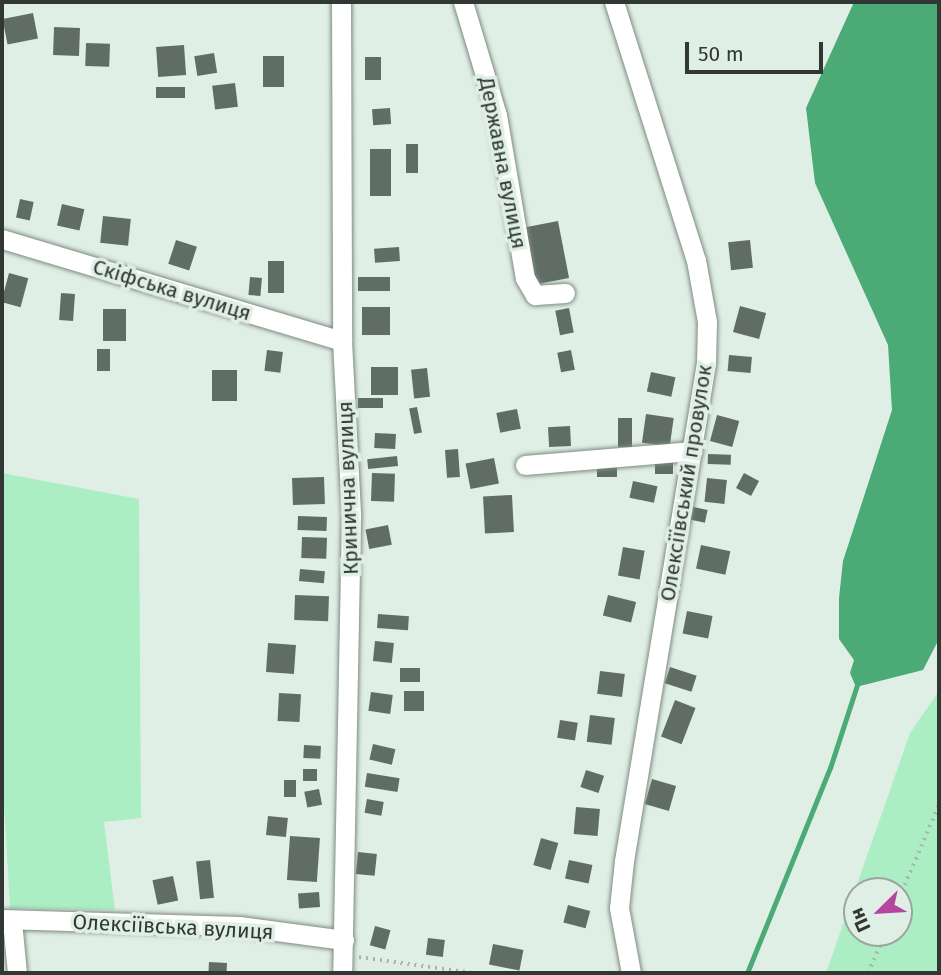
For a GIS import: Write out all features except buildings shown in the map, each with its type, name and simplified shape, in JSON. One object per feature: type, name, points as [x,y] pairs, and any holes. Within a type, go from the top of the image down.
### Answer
[{"type":"street","name":"Кринична вулиця","points":[[341,2],[342,341],[351,515],[343,956]]},
{"type":"street","name":"Державна вулиця","points":[[463,2],[498,115],[525,278],[535,295],[565,293]]},
{"type":"street","name":"Олексіївський провулок","points":[[614,2],[696,260],[707,322],[706,363],[624,862],[619,908],[631,973]]},
{"type":"street","name":"Скіфська вулиця","points":[[2,239],[342,341]]},
{"type":"street","points":[[525,465],[692,451]]},
{"type":"street","points":[[7,920],[17,973]]},
{"type":"street","name":"Олексіївська вулиця","points":[[7,920],[239,926],[343,956]]},
{"type":"path","points":[[908,877],[939,804]]},
{"type":"path","points":[[868,973],[879,947]]},
{"type":"path","points":[[343,956],[473,973]]},
{"type":"shaded area","points":[[854,2],[939,2],[939,639],[923,670],[856,687],[850,673],[854,660],[839,639],[839,598],[843,561],[892,410],[888,345],[815,183],[806,108]]},
{"type":"shaded area","points":[[2,473],[139,499],[141,818],[104,822],[115,910],[10,908],[2,770]]},
{"type":"shaded area","points":[[939,691],[939,973],[826,973],[843,924],[843,947],[913,947],[913,877],[860,877],[910,733]]},
{"type":"waterway","points":[[747,973],[830,768],[858,682]]}]
